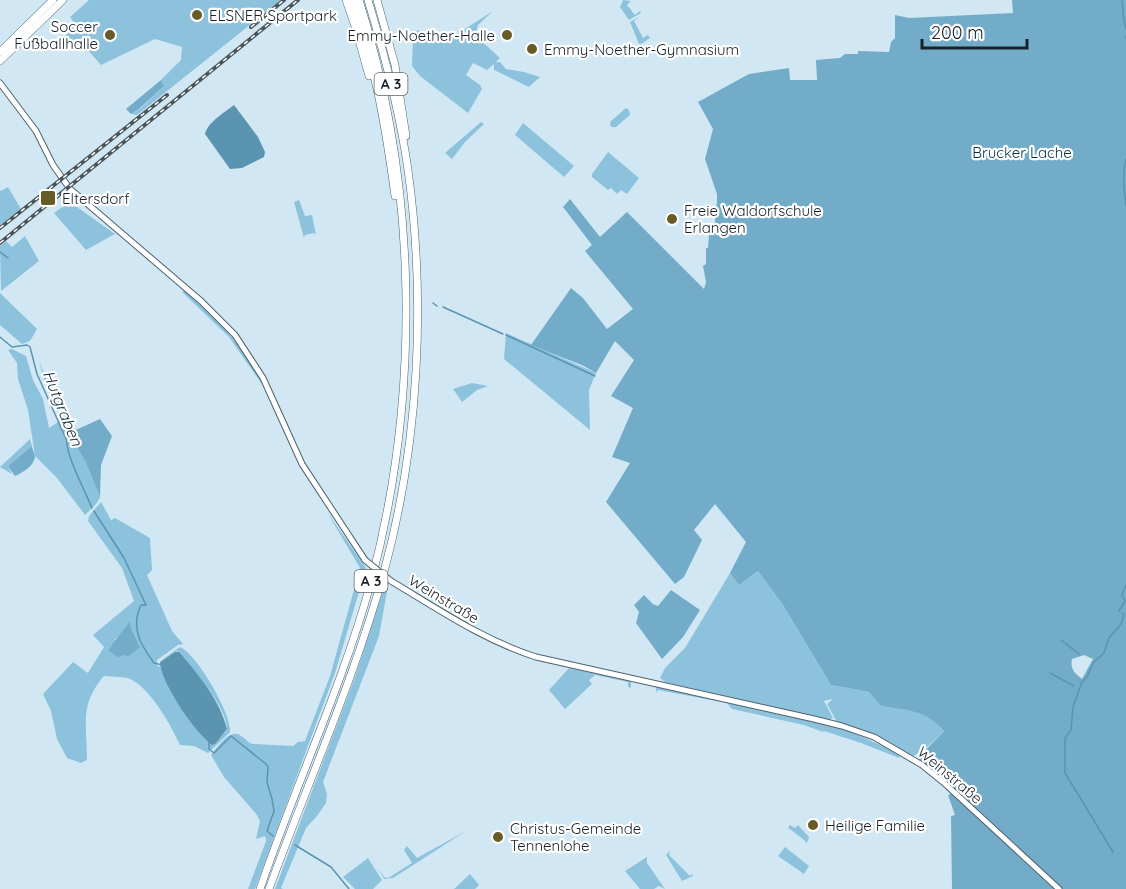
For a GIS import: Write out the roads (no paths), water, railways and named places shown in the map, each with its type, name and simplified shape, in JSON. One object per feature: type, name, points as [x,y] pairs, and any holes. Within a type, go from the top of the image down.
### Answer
[{"type":"highway","points":[[17,35],[48,0]]},
{"type":"highway","points":[[0,52],[53,0]]},
{"type":"highway","points":[[0,61],[63,0]]},
{"type":"highway","points":[[48,14],[68,0]]},
{"type":"highway","points":[[346,0],[385,133]]},
{"type":"highway","points":[[352,0],[369,55],[385,133],[405,272]]},
{"type":"highway","name":"A 3","points":[[260,889],[341,676],[370,583],[384,528],[395,462],[406,316],[401,209],[393,142],[379,73],[359,0]]},
{"type":"highway","name":"A 3","points":[[269,889],[352,672],[385,568],[407,453],[418,332],[415,228],[408,169],[394,92],[368,0]]},
{"type":"highway","points":[[378,0],[399,88],[409,154],[408,169]]},
{"type":"main road","name":"Weinstraße","points":[[0,83],[36,131],[53,165],[70,189],[201,302],[235,335],[263,378],[306,471],[365,560],[391,581],[471,629],[526,654],[824,721],[857,730],[882,741],[922,765],[944,782],[1059,889]]},
{"type":"waterway","points":[[1122,0],[1126,29]]},
{"type":"waterway","points":[[1126,159],[1124,176],[1126,205]]},
{"type":"waterway","points":[[0,252],[8,258]]},
{"type":"waterway","points":[[433,303],[437,306]]},
{"type":"waterway","points":[[443,307],[503,334]]},
{"type":"waterway","points":[[506,335],[595,376]]},
{"type":"waterway","name":"Hutgraben","points":[[0,337],[12,347],[27,345],[30,347],[37,374],[67,441],[72,464],[92,508]]},
{"type":"waterway","name":"Hutgraben","points":[[94,511],[124,558],[146,605],[141,605],[138,612],[137,627],[140,640],[154,663],[162,665]]},
{"type":"waterway","points":[[1119,611],[1125,601],[1122,595],[1126,585]]},
{"type":"waterway","points":[[1113,852],[1065,773],[1065,738],[1071,730],[1073,707],[1082,682],[1087,677],[1093,663],[1104,653],[1109,638],[1121,624],[1124,615],[1122,613]]},
{"type":"waterway","points":[[1061,640],[1079,654]]},
{"type":"waterway","points":[[1050,673],[1074,686]]},
{"type":"waterway","name":"Hutgraben","points":[[209,741],[209,749],[214,753],[231,736],[266,764],[268,767],[267,782],[274,811],[267,831],[273,836]]},
{"type":"waterway","name":"Hutgraben","points":[[295,845],[331,867],[349,889]]},
{"type":"railway","points":[[251,27],[284,0]]},
{"type":"railway","points":[[0,243],[298,0]]},
{"type":"railway","points":[[0,228],[167,95]]},
{"type":"place","name":"ELSNER Sportpark","points":[[197,15]]},
{"type":"place","name":"Soccer Fußballhalle","points":[[110,35]]},
{"type":"place","name":"Emmy-Noether-Halle","points":[[507,35]]},
{"type":"place","name":"Emmy-Noether-Gymnasium","points":[[532,49]]},
{"type":"place","name":"Eltersdorf","points":[[48,198]]},
{"type":"place","name":"Freie Waldorfschule Erlangen","points":[[672,219]]},
{"type":"place","name":"Heilige Familie","points":[[813,825]]},
{"type":"place","name":"Christus-Gemeinde Tennenlohe","points":[[498,837]]},
{"type":"park label","name":"Brucker Lache","points":[[1022,152]]}]
